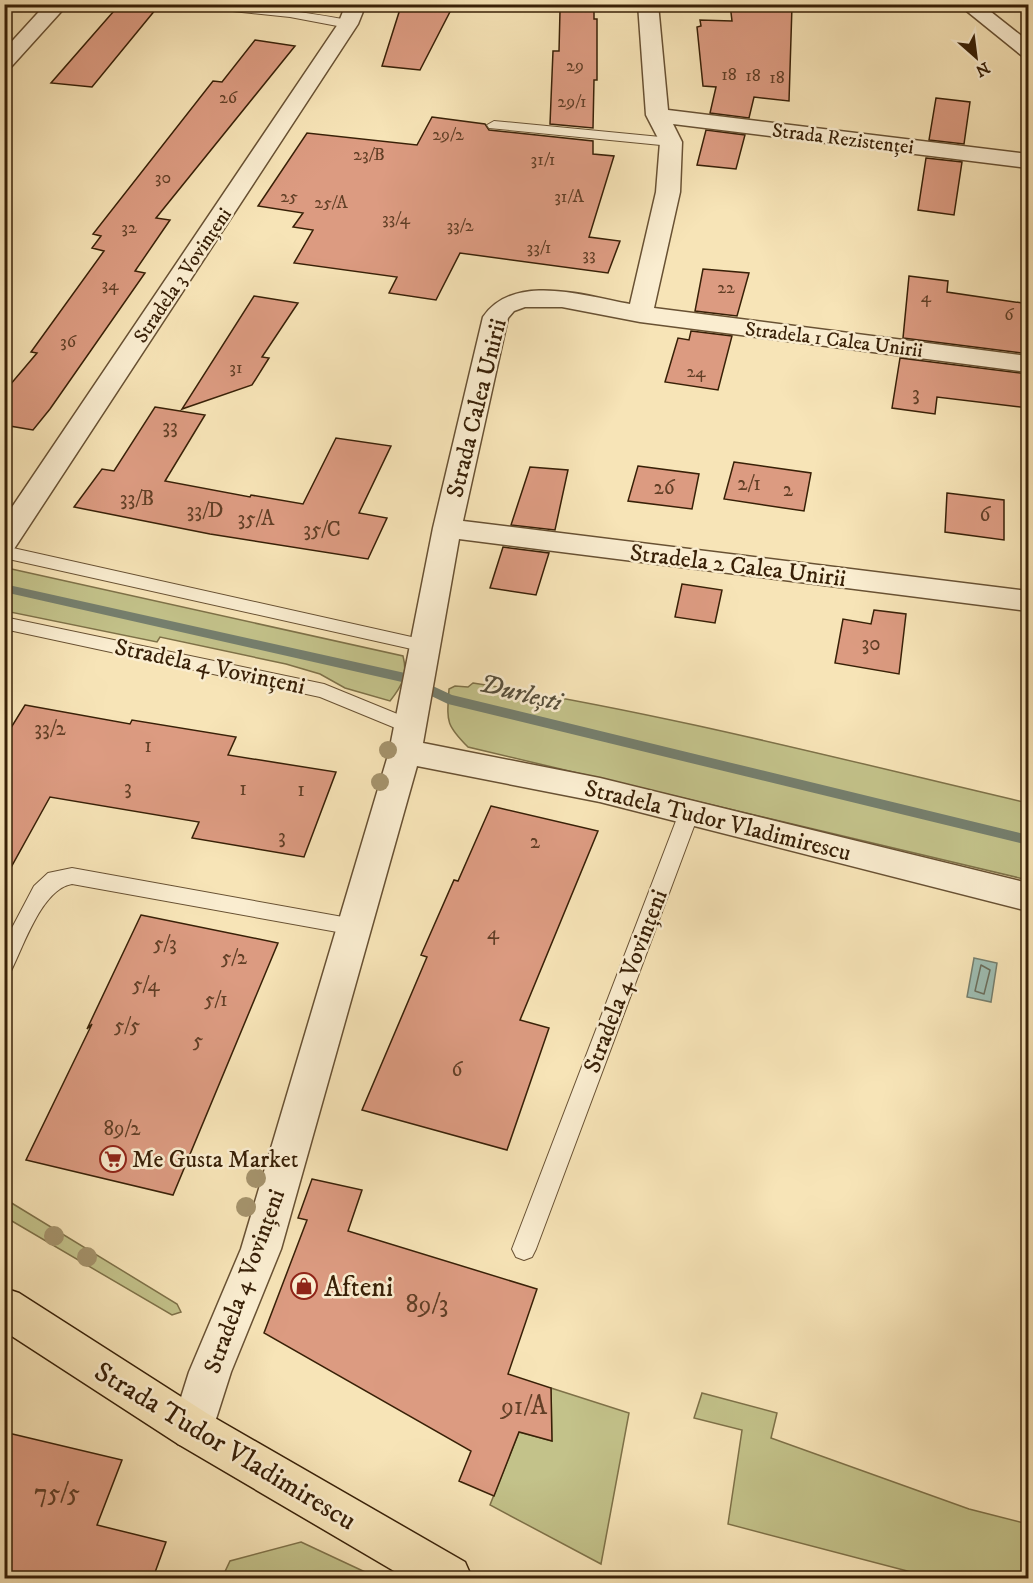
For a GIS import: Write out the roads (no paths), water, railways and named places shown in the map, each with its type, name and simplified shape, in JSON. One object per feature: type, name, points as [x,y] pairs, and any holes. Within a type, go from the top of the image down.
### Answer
[{"type":"main road","name":"Strada Tudor Vladimirescu","points":[[4,1307],[193,1429],[449,1578]]},
{"type":"street","points":[[4,63],[58,4]]},
{"type":"street","points":[[640,314],[668,192],[671,142],[657,115],[648,4]]},
{"type":"street","points":[[968,4],[1029,51]]},
{"type":"street","name":"Stradela 3 Vovințeni","points":[[4,542],[352,14]]},
{"type":"street","name":"Strada Rezistenței","points":[[657,115],[1029,161]]},
{"type":"street","name":"Strada Calea Unirii","points":[[412,716],[447,528],[499,309],[507,302],[523,297],[640,314]]},
{"type":"street","name":"Stradela 1 Calea Unirii","points":[[640,314],[1029,364]]},
{"type":"street","name":"Stradela 2 Calea Unirii","points":[[447,528],[1029,601]]},
{"type":"street","name":"Stradela Tudor Vladimirescu","points":[[412,716],[600,790],[1029,897]]},
{"type":"street","name":"Stradela 4 Vovințeni","points":[[193,1429],[210,1372],[261,1249],[412,716]]},
{"type":"lane","points":[[204,4],[290,13],[352,14]]},
{"type":"lane","points":[[494,125],[671,142]]},
{"type":"lane","points":[[4,552],[425,646]]},
{"type":"lane","name":"Stradela 4 Vovințeni","points":[[4,623],[324,690],[412,716]]},
{"type":"lane","name":"Stradela 4 Vovințeni","points":[[524,1249],[689,813]]},
{"type":"lane","points":[[4,965],[40,892],[55,879],[72,876],[354,927]]},
{"type":"water","points":[[974,958],[997,963],[991,1002],[967,997]]},
{"type":"waterway","name":"Durlești","points":[[4,588],[405,678],[448,699],[1028,840]]},
{"type":"place","name":"Me Gusta Market","points":[[113,1159]]},
{"type":"place","name":"Afteni","points":[[304,1286]]}]
